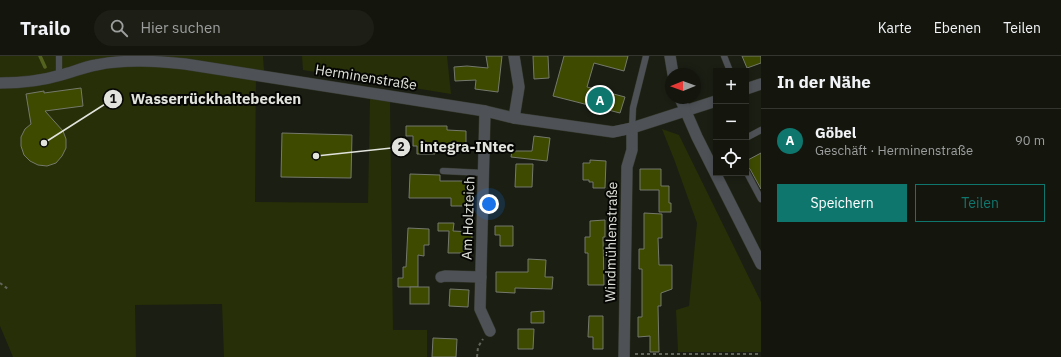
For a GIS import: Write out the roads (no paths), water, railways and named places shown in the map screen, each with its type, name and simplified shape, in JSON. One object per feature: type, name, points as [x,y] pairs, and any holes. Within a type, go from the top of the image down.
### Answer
[{"type":"street","points":[[514,56],[519,87],[514,118]]},
{"type":"street","points":[[670,56],[672,68]]},
{"type":"street","name":"Herminenstraße","points":[[0,83],[23,82],[60,76],[95,65],[122,61],[164,62],[485,111],[514,118],[613,132],[632,128],[713,102]]},
{"type":"street","points":[[749,88],[761,84]]},
{"type":"street","points":[[682,104],[697,137],[761,264]]},
{"type":"street","name":"Am Holzteich","points":[[485,111],[480,309],[490,331]]},
{"type":"street","name":"Windmühlenstraße","points":[[624,356],[627,167],[632,150],[632,128]]},
{"type":"street","name":"Am Holzteich","points":[[441,277],[481,278]]},
{"type":"lane","points":[[59,56],[60,76]]},
{"type":"lane","points":[[632,128],[633,108],[646,56]]},
{"type":"lane","points":[[724,56],[729,68]]},
{"type":"lane","points":[[749,136],[761,130]]},
{"type":"lane","points":[[443,171],[484,173]]},
{"type":"lane","points":[[749,176],[761,199]]},
{"type":"waterway","points":[[40,56],[45,67]]},
{"type":"place","name":"Göbel","points":[[600,100]]},
{"type":"place","name":"Wasserrückhaltebecken","points":[[44,143]]},
{"type":"place","name":"integra-INtec","points":[[316,156]]}]
